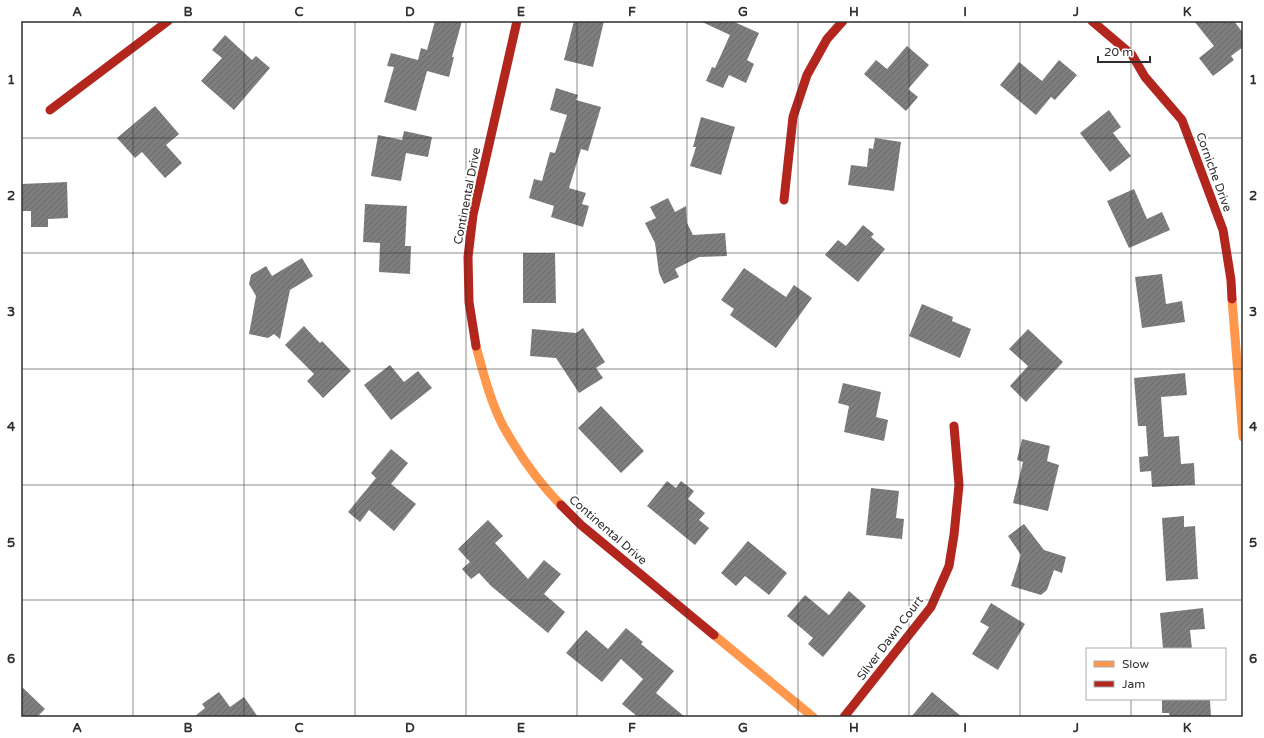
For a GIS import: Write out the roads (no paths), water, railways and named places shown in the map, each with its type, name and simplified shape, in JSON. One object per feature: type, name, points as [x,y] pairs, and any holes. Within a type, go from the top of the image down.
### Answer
[{"type":"street","points":[[50,110],[168,21]]},
{"type":"street","name":"Continental Drive","points":[[517,21],[473,215],[468,258],[470,302],[476,346],[487,384],[502,423],[526,464],[559,503],[581,525],[813,717]]},
{"type":"street","points":[[784,200],[793,117],[807,75],[827,39],[843,21]]},
{"type":"street","name":"Corniche Drive","points":[[1092,21],[1132,55],[1145,77],[1182,120],[1223,230],[1231,280],[1243,437]]},
{"type":"street","name":"Silver Dawn Court","points":[[844,717],[931,607],[949,566],[959,485],[954,426]]}]
